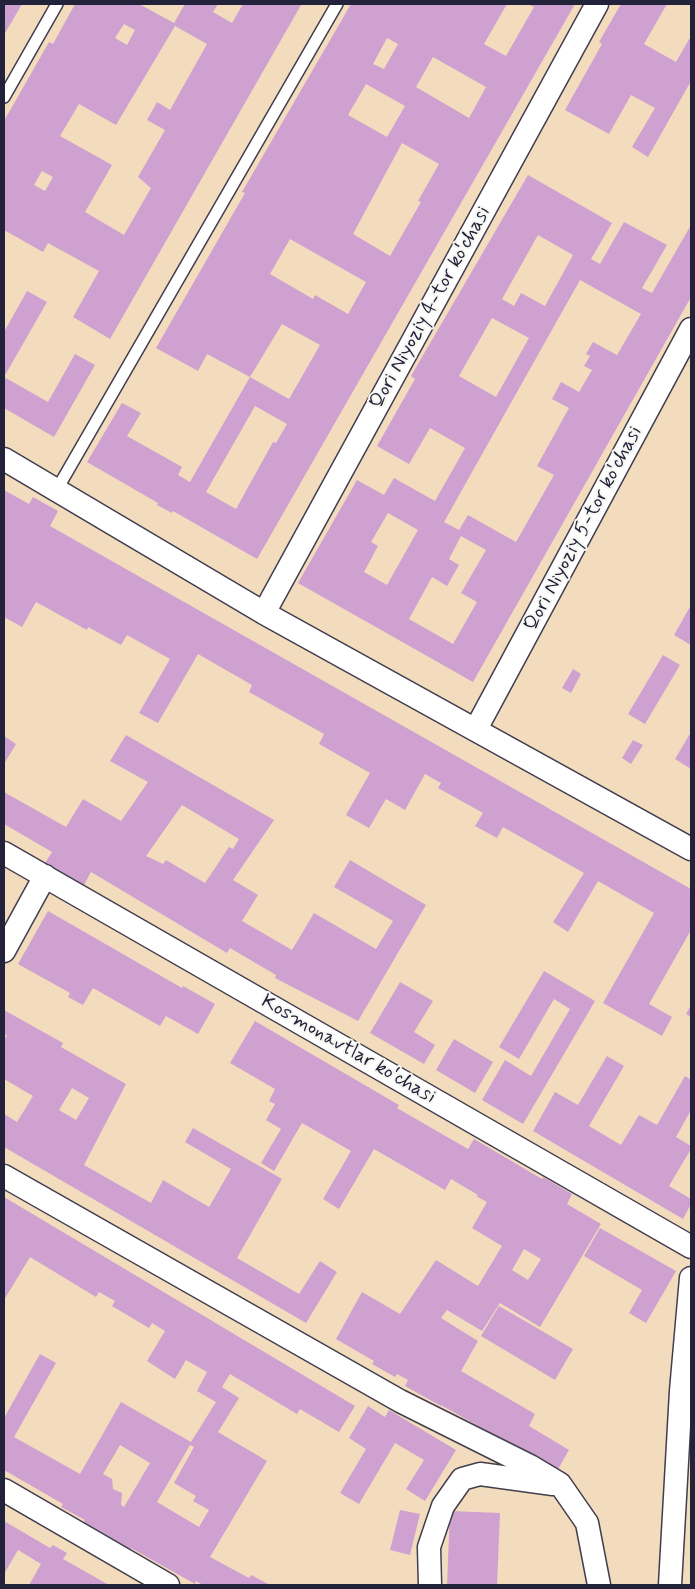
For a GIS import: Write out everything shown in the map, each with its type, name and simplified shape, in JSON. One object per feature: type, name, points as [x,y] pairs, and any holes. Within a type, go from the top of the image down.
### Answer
[{"type":"street","name":"Qori Niyoziy 4-tor koʻchasi","points":[[264,613],[597,4]]},
{"type":"street","name":"Qori Niyoziy 5-tor ko'chasi","points":[[476,728],[691,329]]},
{"type":"street","points":[[4,459],[264,613],[476,728],[691,849]]},
{"type":"street","name":"Kosmonavtlar koʻchasi","points":[[4,853],[691,1247]]},
{"type":"street","points":[[4,951],[46,876]]},
{"type":"street","points":[[4,1176],[400,1401],[530,1466],[560,1484],[587,1523],[599,1585]]},
{"type":"street","points":[[670,1585],[691,1278]]},
{"type":"street","points":[[430,1585],[429,1547],[444,1506],[462,1479],[480,1474],[560,1484]]},
{"type":"street","points":[[4,1490],[168,1585]]},
{"type":"lane","points":[[4,97],[57,4]]},
{"type":"lane","points":[[56,491],[337,4]]},
{"type":"building","points":[[4,4],[22,4],[4,35]]},
{"type":"building","points":[[75,4],[139,4],[174,23],[185,4],[218,4],[213,12],[232,23],[243,4],[301,5],[110,339],[73,317],[99,271],[48,243],[43,252],[4,230],[4,121],[49,42],[53,44]],"holes":[[[124,24],[135,30],[127,45],[115,38]],[[175,26],[207,44],[170,110],[157,102],[147,120],[165,130],[138,177],[151,188],[124,235],[85,212],[112,165],[60,136],[79,104],[116,125]],[[42,171],[53,177],[45,191],[34,185]]]},
{"type":"building","points":[[351,4],[507,4],[484,44],[506,56],[534,7],[528,4],[575,4],[257,559],[173,511],[172,513],[157,505],[158,503],[87,462],[122,403],[141,413],[127,436],[182,467],[178,475],[190,482],[250,377],[207,354],[198,371],[156,348],[245,193],[242,192]],"holes":[[[387,38],[398,44],[384,69],[373,64]],[[433,57],[486,87],[469,118],[416,87]],[[366,84],[405,106],[387,137],[348,115]],[[402,143],[439,164],[418,201],[421,202],[390,256],[353,234]],[[290,239],[366,282],[348,314],[315,295],[313,299],[270,274]],[[282,324],[320,345],[289,399],[250,377]],[[255,406],[287,424],[276,443],[273,442],[236,509],[206,492]]]},
{"type":"building","points":[[621,4],[667,4],[644,44],[676,62],[691,36],[691,81],[648,157],[632,147],[655,108],[631,95],[609,134],[565,110],[602,44],[599,42]]},
{"type":"building","points":[[528,175],[612,223],[591,259],[600,264],[624,222],[667,245],[642,288],[652,293],[691,225],[691,297],[473,682],[298,583],[357,480],[384,495],[394,478],[435,501],[465,448],[430,428],[409,464],[377,446],[415,379],[411,376]],"holes":[[[538,235],[573,255],[545,306],[521,293],[514,306],[502,299]],[[580,280],[641,314],[617,355],[593,342],[586,354],[590,356],[584,366],[592,370],[579,392],[561,382],[552,399],[569,408],[537,466],[554,475],[516,542],[468,515],[459,530],[444,522]],[[492,318],[529,338],[496,397],[459,376]],[[388,513],[418,530],[387,585],[364,572],[378,546],[371,542]],[[461,536],[486,550],[461,593],[477,602],[453,644],[409,619],[432,577],[447,586],[459,565],[449,559]]]},
{"type":"building","points":[[27,291],[47,302],[4,377],[4,332]]},
{"type":"building","points":[[75,354],[95,365],[54,437],[4,408],[4,377],[48,402]]},
{"type":"building","points":[[4,490],[29,504],[33,497],[58,511],[50,526],[691,889],[691,930],[649,1004],[672,1017],[662,1036],[603,1003],[654,913],[598,881],[568,932],[553,922],[584,873],[503,827],[497,838],[475,826],[483,813],[438,788],[441,783],[425,774],[405,810],[386,799],[369,828],[346,815],[370,773],[319,744],[324,734],[249,692],[252,685],[198,654],[158,723],[139,713],[170,659],[127,635],[121,645],[88,627],[87,630],[36,602],[22,627],[4,617]]},
{"type":"building","points":[[691,605],[691,645],[674,635]]},
{"type":"building","points":[[663,655],[680,665],[645,724],[628,714]]},
{"type":"building","points":[[573,669],[581,674],[571,693],[562,688]]},
{"type":"building","points":[[691,732],[691,769],[675,759]]},
{"type":"building","points":[[126,735],[274,820],[233,880],[258,895],[242,921],[292,950],[314,913],[376,949],[393,921],[334,887],[350,860],[426,905],[358,1021],[275,978],[276,975],[230,948],[227,953],[91,872],[84,885],[45,863],[52,852],[4,824],[4,792],[66,827],[83,799],[121,821],[148,782],[110,761]],"holes":[[[182,805],[239,839],[233,849],[229,847],[205,883],[166,860],[163,864],[146,856]]]},
{"type":"building","points":[[4,736],[16,744],[4,764]]},
{"type":"building","points":[[633,740],[643,745],[631,764],[622,758]]},
{"type":"building","points":[[48,911],[182,988],[183,986],[215,1004],[198,1034],[166,1016],[160,1026],[93,988],[83,1005],[68,997],[70,993],[18,964]]},
{"type":"building","points":[[544,971],[595,1001],[523,1124],[482,1100],[505,1060],[531,1076],[570,1009],[554,999],[519,1059],[499,1047]]},
{"type":"building","points":[[400,982],[433,1001],[414,1032],[435,1045],[424,1064],[370,1033]]},
{"type":"building","points":[[691,1005],[691,1017],[686,1014]]},
{"type":"building","points":[[4,1010],[63,1043],[61,1047],[126,1084],[84,1165],[151,1203],[163,1180],[209,1207],[231,1169],[185,1142],[193,1128],[282,1179],[237,1258],[299,1294],[320,1261],[337,1272],[306,1323],[4,1147],[4,1114],[17,1122],[33,1096],[4,1079],[4,1040],[7,1035],[4,1034]],"holes":[[[72,1088],[89,1098],[76,1120],[59,1110]]]},
{"type":"building","points":[[255,1021],[399,1105],[397,1108],[468,1149],[474,1139],[542,1179],[543,1177],[572,1194],[567,1204],[601,1224],[540,1327],[500,1303],[482,1331],[447,1310],[441,1318],[478,1341],[461,1371],[535,1414],[529,1426],[569,1450],[557,1471],[405,1386],[408,1380],[397,1374],[395,1377],[372,1364],[374,1361],[336,1339],[362,1292],[400,1314],[436,1260],[478,1286],[502,1246],[472,1228],[487,1202],[451,1179],[445,1190],[374,1149],[339,1209],[323,1199],[351,1151],[302,1123],[274,1171],[261,1163],[281,1129],[266,1120],[275,1104],[269,1101],[275,1089],[230,1063]],"holes":[[[524,1249],[541,1259],[528,1280],[512,1270]]]},
{"type":"building","points":[[454,1039],[493,1062],[475,1093],[436,1070]]},
{"type":"building","points":[[607,1056],[624,1066],[589,1126],[621,1145],[639,1115],[657,1125],[685,1076],[691,1080],[691,1110],[676,1137],[691,1146],[691,1149],[669,1186],[691,1199],[691,1204],[683,1219],[533,1131],[555,1092],[578,1105]]},
{"type":"building","points":[[4,1197],[355,1406],[339,1432],[300,1409],[297,1414],[230,1374],[222,1387],[239,1398],[218,1432],[267,1461],[210,1557],[249,1578],[251,1575],[270,1585],[203,1585],[196,1581],[195,1584],[131,1548],[128,1553],[83,1523],[85,1520],[61,1507],[63,1504],[4,1470],[4,1418],[40,1354],[56,1363],[14,1437],[80,1474],[121,1402],[191,1442],[216,1402],[197,1391],[207,1372],[186,1360],[175,1379],[147,1361],[165,1331],[152,1323],[149,1328],[112,1306],[115,1301],[99,1292],[96,1297],[30,1257],[4,1300]],"holes":[[[120,1445],[150,1463],[124,1507],[121,1505],[122,1493],[113,1489],[112,1479],[103,1474]],[[190,1445],[194,1447],[174,1483],[196,1496],[193,1501],[209,1510],[199,1527],[157,1502]]]},
{"type":"building","points":[[600,1228],[676,1271],[646,1323],[629,1313],[642,1290],[584,1256]]},
{"type":"building","points":[[499,1306],[573,1349],[555,1380],[481,1336]]},
{"type":"building","points":[[368,1406],[385,1417],[389,1410],[456,1450],[425,1501],[406,1489],[424,1460],[395,1443],[359,1504],[340,1493],[366,1449],[349,1438]]},
{"type":"building","points":[[400,1510],[420,1514],[410,1555],[390,1550]]},
{"type":"building","points":[[450,1511],[500,1513],[497,1585],[447,1585]]},
{"type":"building","points":[[4,1521],[50,1548],[53,1545],[67,1553],[63,1559],[109,1585],[29,1585],[41,1564],[18,1550],[4,1574]]}]
